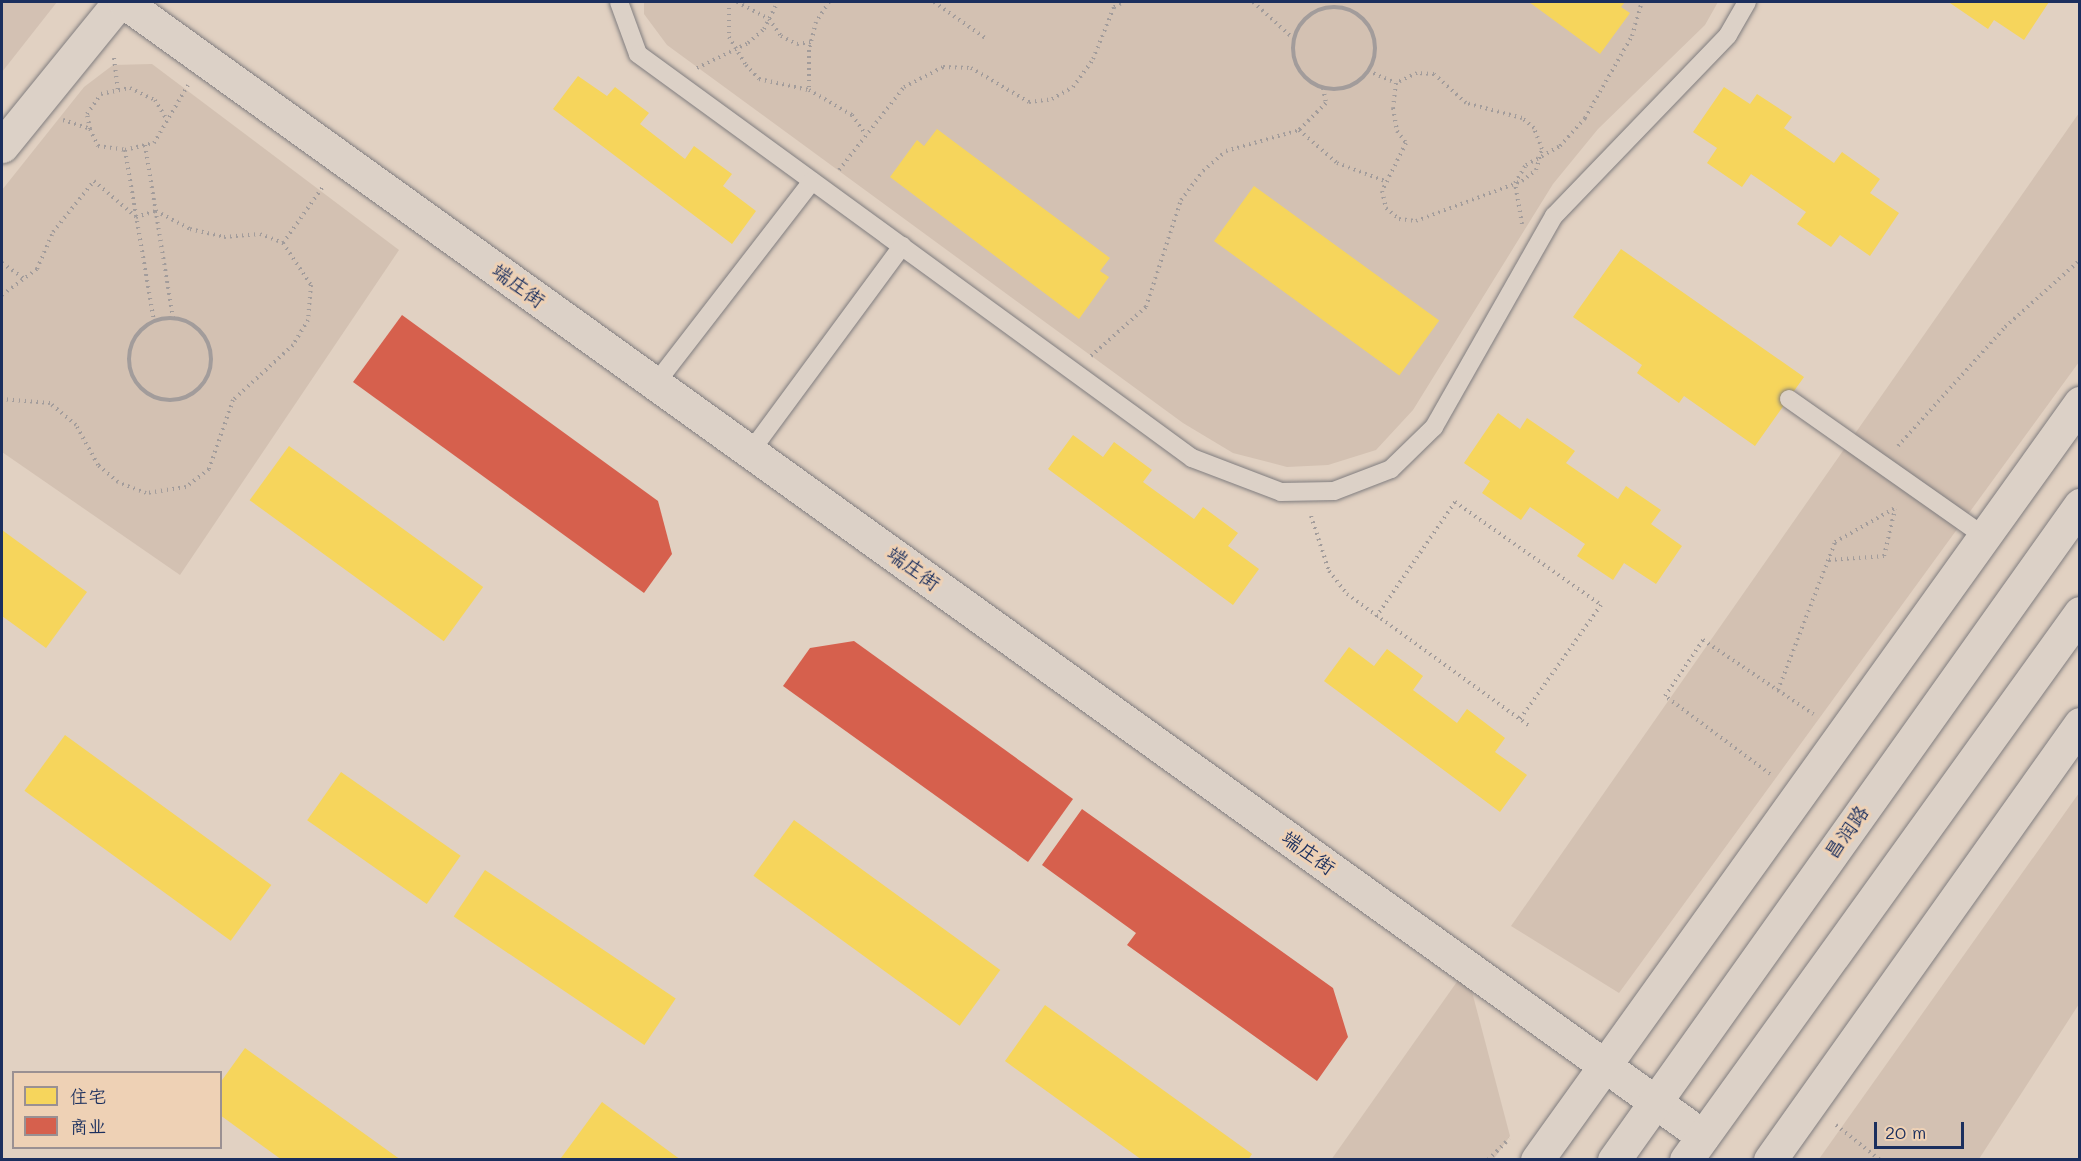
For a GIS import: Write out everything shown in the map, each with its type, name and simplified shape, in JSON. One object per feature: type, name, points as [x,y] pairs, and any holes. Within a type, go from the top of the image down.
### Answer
[{"type":"street","points":[[2,146],[119,2]]},
{"type":"street","name":"端庄街","points":[[124,2],[1655,1101],[1694,1148]]},
{"type":"street","points":[[1537,1160],[2079,403]]},
{"type":"street","name":"昌润路","points":[[1614,1160],[2079,505]]},
{"type":"street","points":[[1694,1148],[2079,613]]},
{"type":"street","points":[[1770,1160],[2079,724]]},
{"type":"lane","points":[[619,2],[638,54],[671,79],[1192,458],[1237,479],[1281,492],[1334,491],[1391,470],[1434,426],[1536,244],[1586,180],[1728,35],[1747,2]]},
{"type":"lane","points":[[656,384],[818,185]]},
{"type":"lane","points":[[751,452],[902,246]]},
{"type":"lane","points":[[1789,399],[1984,536]]},
{"type":"path","points":[[729,2],[729,37],[736,50],[759,79],[809,90],[852,115],[866,135]]},
{"type":"path","points":[[737,2],[769,19],[781,36],[797,44],[811,42]]},
{"type":"path","points":[[671,79],[736,50],[764,29],[778,2]]},
{"type":"path","points":[[819,2],[824,8]]},
{"type":"path","points":[[809,90],[811,42],[824,8],[829,2]]},
{"type":"path","points":[[933,2],[985,38]]},
{"type":"path","points":[[818,185],[866,135],[904,87],[943,68],[971,68],[1029,102],[1053,99],[1073,87],[1093,59],[1114,7],[1123,2]]},
{"type":"path","points":[[1073,371],[1146,307],[1181,200],[1203,171],[1226,151],[1299,130],[1326,103],[1323,88],[1299,69],[1294,39],[1253,2]]},
{"type":"path","points":[[1536,244],[1520,221],[1515,183],[1526,165],[1560,146],[1585,118],[1632,36],[1642,2]]},
{"type":"path","points":[[1294,39],[1309,15],[1336,4],[1362,18],[1370,30],[1374,44],[1368,71],[1349,87],[1323,88]]},
{"type":"path","points":[[167,120],[155,100],[130,87],[101,94],[87,114],[90,129],[98,146],[125,150],[145,145],[163,134],[167,120],[205,60]]},
{"type":"path","points":[[1368,71],[1396,83],[1417,73],[1434,74],[1466,103],[1522,118],[1534,128],[1540,157],[1536,170],[1515,183],[1416,221],[1398,219],[1386,208],[1385,181],[1406,143],[1397,131],[1393,108],[1396,83]]},
{"type":"path","points":[[37,103],[90,129]]},
{"type":"path","points":[[1299,130],[1337,163],[1385,181]]},
{"type":"path","points":[[145,145],[173,318]]},
{"type":"path","points":[[125,150],[154,322]]},
{"type":"path","points":[[283,243],[342,158]]},
{"type":"path","points":[[2,296],[37,269],[72,203],[94,181],[136,217]]},
{"type":"path","points":[[2,399],[50,403],[76,425],[98,465],[118,482],[146,493],[186,487],[209,469],[233,400],[293,345],[308,320],[311,285],[283,243],[260,234],[224,237],[190,229],[156,211],[136,217]]},
{"type":"path","points":[[1882,464],[2005,327],[2079,260]]},
{"type":"path","points":[[2,263],[25,279]]},
{"type":"path","points":[[173,318],[202,334],[210,366],[198,390],[174,400],[147,394],[131,373],[130,346],[154,322],[173,318]]},
{"type":"path","points":[[1829,560],[1884,556],[1902,479]]},
{"type":"path","points":[[1306,492],[1329,571],[1376,617],[1531,727]]},
{"type":"path","points":[[1376,617],[1455,502],[1600,604],[1520,719]]},
{"type":"path","points":[[1778,690],[1835,542],[1895,508]]},
{"type":"path","points":[[1770,774],[1665,696],[1703,640],[1813,714]]},
{"type":"path","points":[[1836,1125],[1880,1160]]},
{"type":"path","points":[[1488,1160],[1509,1139]]},
{"type":"shaded area","points":[[2,2],[57,2],[2,72]]},
{"type":"shaded area","points":[[644,2],[1718,2],[1705,25],[1598,129],[1553,184],[1413,410],[1376,450],[1328,465],[1287,467],[1233,453],[1183,423],[667,45],[644,14]]},
{"type":"shaded area","points":[[152,64],[399,250],[180,575],[2,452],[2,190],[84,87],[113,65]]},
{"type":"shaded area","points":[[2079,113],[2079,362],[1619,993],[1511,926]]},
{"type":"shaded area","points":[[2079,793],[2079,1004],[1979,1159],[1819,1159]]},
{"type":"shaded area","points":[[1466,969],[1510,1136],[1494,1159],[1331,1160]]},
{"type":"building: 住宅","points":[[1529,2],[1625,2],[1621,7],[1630,13],[1600,54]]},
{"type":"building: 住宅","points":[[2049,2],[2024,40],[1994,20],[1988,29],[1950,3]]},
{"type":"building: 住宅","points":[[578,76],[607,96],[615,87],[649,113],[640,124],[685,159],[694,146],[732,174],[723,186],[756,211],[732,244],[553,109]]},
{"type":"building: 住宅","points":[[1724,87],[1750,104],[1757,94],[1792,117],[1784,128],[1834,163],[1842,152],[1880,179],[1870,193],[1899,213],[1870,256],[1840,235],[1831,247],[1797,224],[1806,212],[1751,174],[1742,187],[1707,163],[1717,148],[1693,132]]},
{"type":"building: 住宅","points":[[937,129],[1110,258],[1100,271],[1109,277],[1079,319],[890,177],[917,140],[924,146]]},
{"type":"building: 住宅","points":[[1254,186],[1439,321],[1399,376],[1214,241]]},
{"type":"building: 住宅","points":[[1621,249],[1804,377],[1755,446],[1684,396],[1679,403],[1637,373],[1642,365],[1573,317]]},
{"type":"building: 住宅","points":[[1498,413],[1520,429],[1527,418],[1575,451],[1566,463],[1618,499],[1626,486],[1661,510],[1651,524],[1682,546],[1656,584],[1624,563],[1613,580],[1577,556],[1585,544],[1530,507],[1521,520],[1482,493],[1490,481],[1464,463]]},
{"type":"building: 住宅","points":[[1073,435],[1103,457],[1114,442],[1152,470],[1143,482],[1194,519],[1203,507],[1238,533],[1228,546],[1259,569],[1233,605],[1048,469]]},
{"type":"building: 住宅","points":[[289,446],[483,587],[444,641],[250,500]]},
{"type":"building: 住宅","points":[[2,530],[87,592],[46,648],[2,616]]},
{"type":"building: 住宅","points":[[1349,647],[1374,666],[1387,649],[1423,676],[1413,690],[1457,723],[1467,709],[1505,738],[1495,752],[1527,775],[1500,812],[1324,681]]},
{"type":"building: 住宅","points":[[65,735],[271,885],[231,941],[24,791]]},
{"type":"building: 住宅","points":[[341,772],[461,856],[427,904],[307,820]]},
{"type":"building: 住宅","points":[[794,820],[1000,970],[960,1026],[753,876]]},
{"type":"building: 住宅","points":[[485,870],[676,999],[644,1045],[454,916]]},
{"type":"building: 住宅","points":[[1045,1005],[1252,1154],[1248,1160],[1142,1160],[1005,1061]]},
{"type":"building: 住宅","points":[[245,1048],[401,1160],[282,1160],[222,1116],[222,1080]]},
{"type":"building: 住宅","points":[[602,1102],[681,1160],[561,1158]]},
{"type":"building: 商业","points":[[402,315],[658,501],[672,554],[644,593],[353,382]]},
{"type":"building: 商业","points":[[854,641],[1073,799],[1028,862],[783,686],[810,648]]},
{"type":"building: 商业","points":[[1082,809],[1333,988],[1348,1037],[1317,1081],[1127,945],[1136,933],[1042,865]]}]
